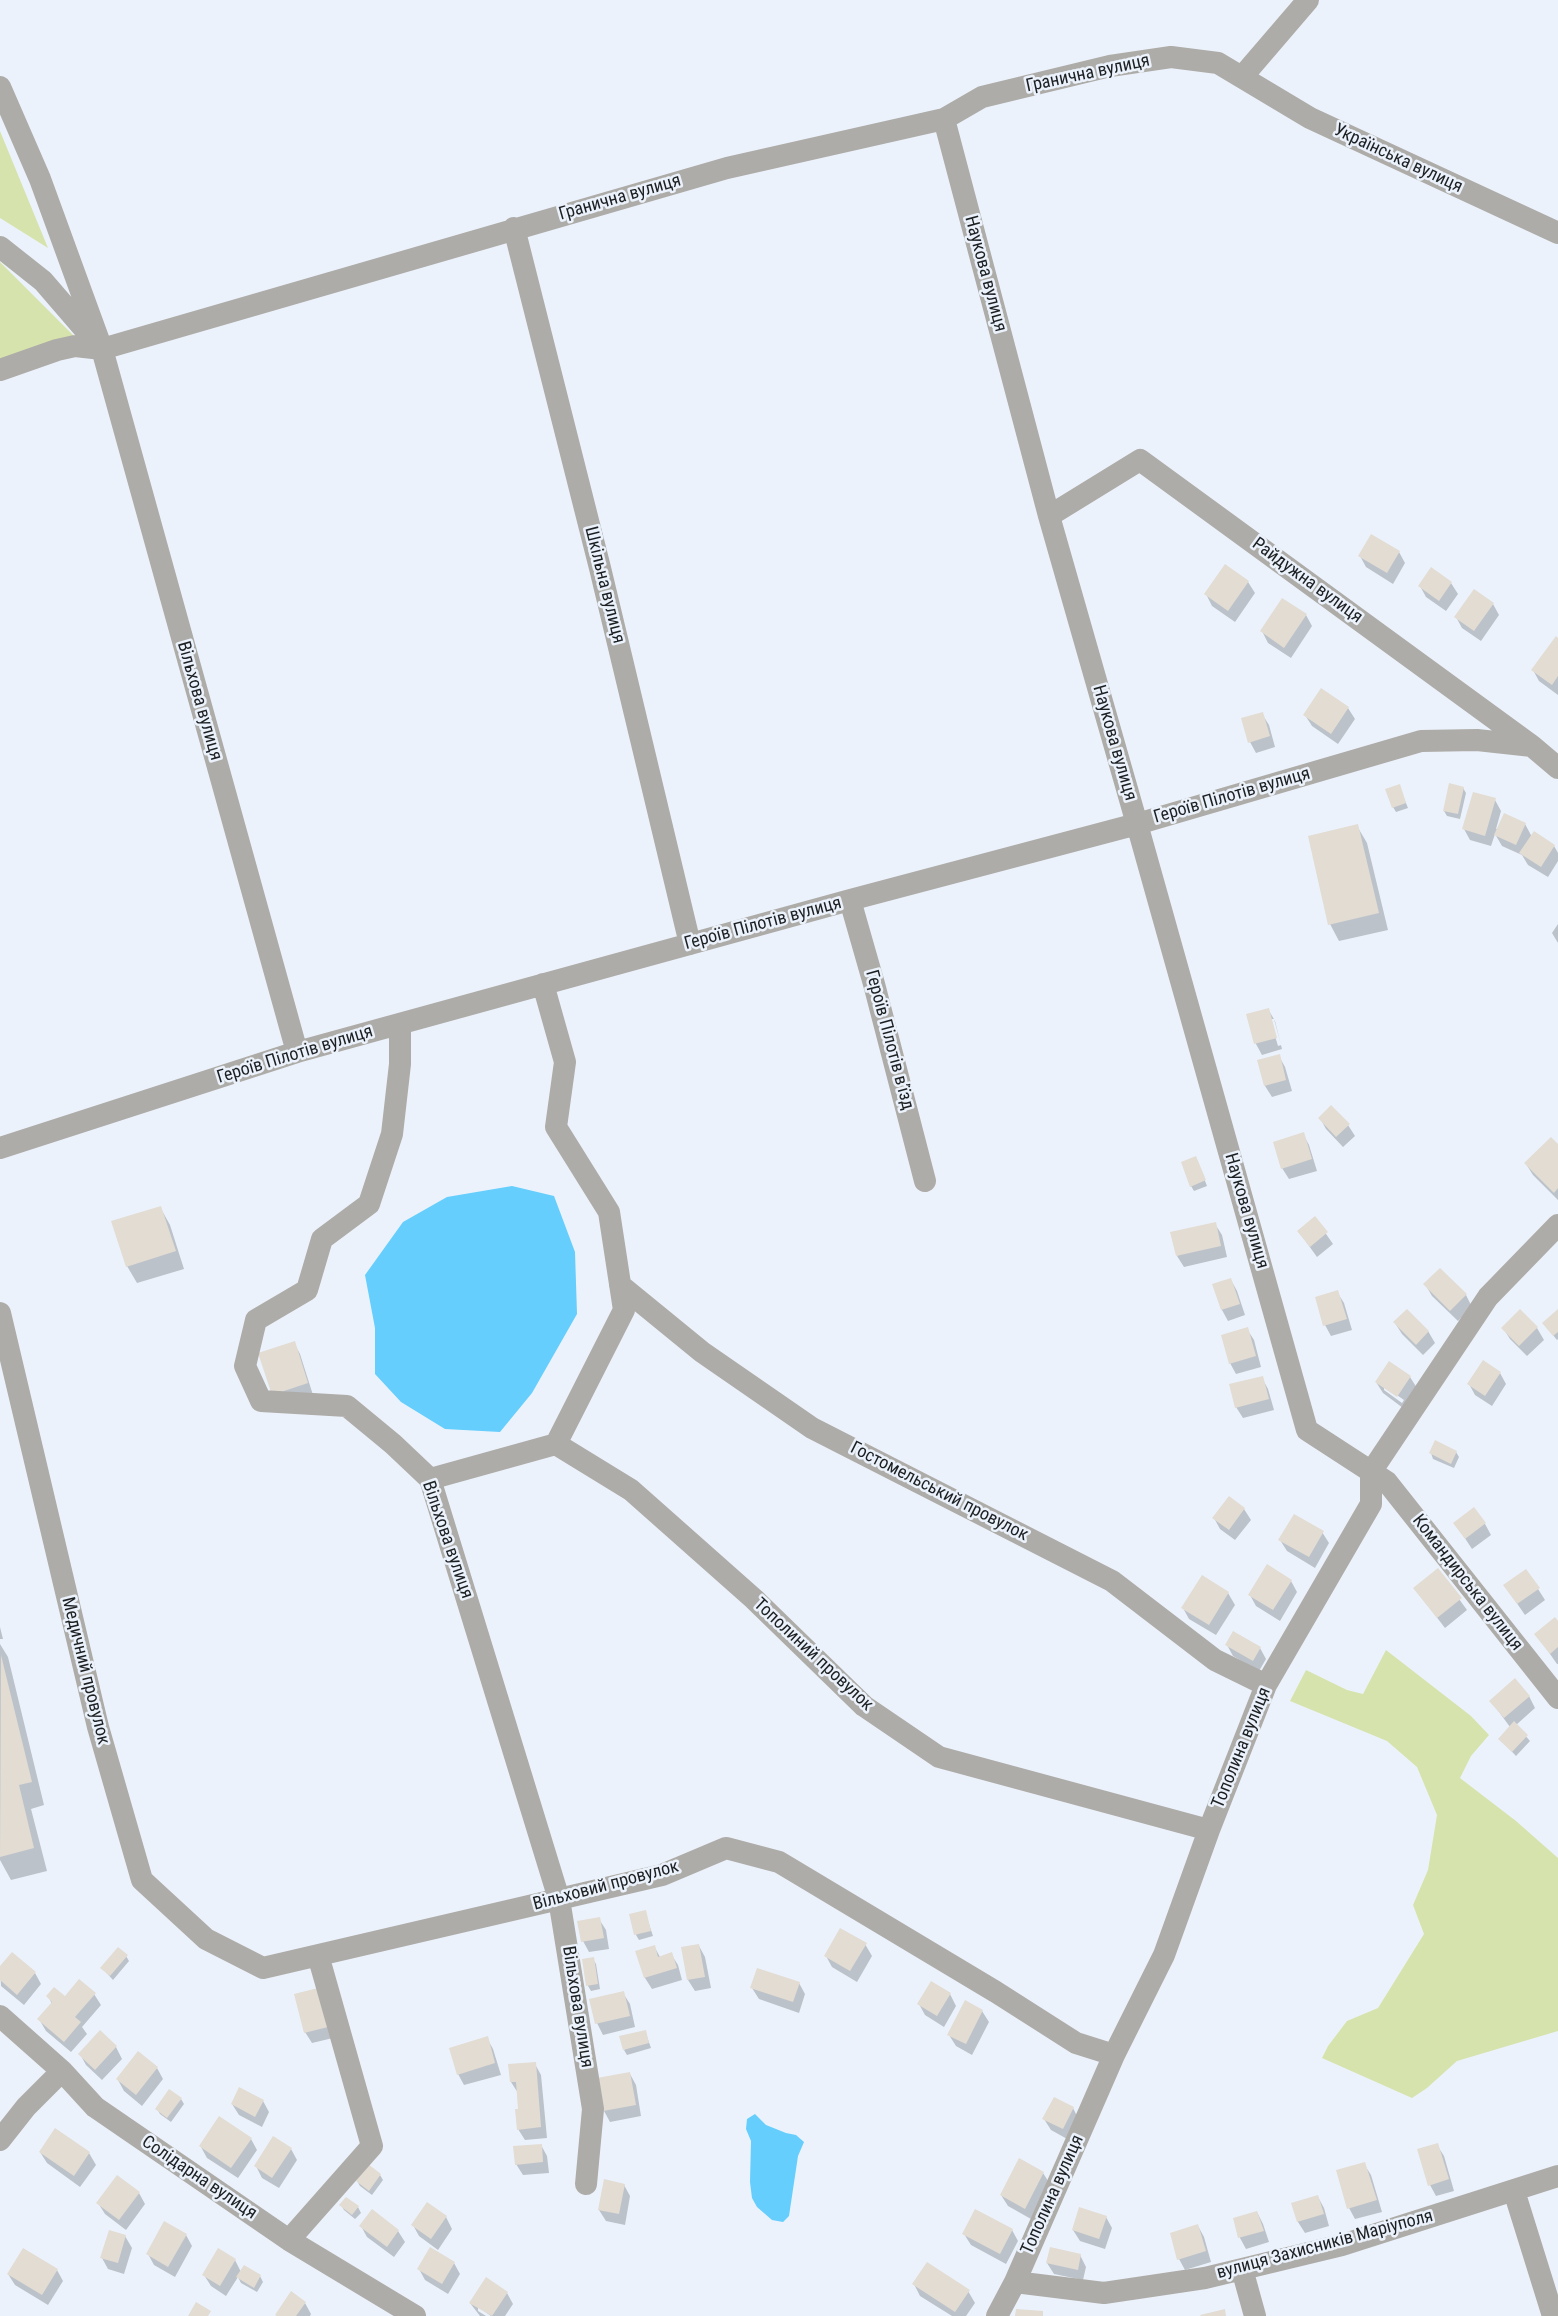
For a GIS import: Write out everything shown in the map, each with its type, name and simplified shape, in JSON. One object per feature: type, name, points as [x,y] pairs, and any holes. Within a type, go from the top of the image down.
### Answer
[{"type":"street","points":[[1242,77],[1308,0]]},
{"type":"street","name":"Гранична вулиця","points":[[0,370],[75,346],[102,349],[727,168],[944,119],[982,97],[1110,66],[1171,57],[1218,63],[1242,77]]},
{"type":"street","name":"Українська вулиця","points":[[1242,77],[1310,118],[1558,233]]},
{"type":"street","name":"Вільхова вулиця","points":[[0,87],[40,179],[102,349],[297,1052]]},
{"type":"street","name":"Наукова вулиця","points":[[944,119],[1049,516],[1307,1430],[1371,1472]]},
{"type":"street","name":"Шкільна вулиця","points":[[514,228],[600,568],[690,944]]},
{"type":"street","points":[[0,248],[43,281],[102,349]]},
{"type":"street","name":"Райдужна вулиця","points":[[1049,516],[1140,460],[1532,746],[1558,768]]},
{"type":"street","name":"Героїв Пілотів вулиця","points":[[0,1148],[297,1052],[850,900],[1137,824],[1421,741],[1477,740],[1532,746]]},
{"type":"street","name":"Героїв Пілотів в’їзд","points":[[850,900],[877,995],[924,1181]]},
{"type":"street","points":[[430,1479],[556,1444],[624,1310],[609,1212],[556,1127],[565,1062],[543,984]]},
{"type":"street","name":"Вільхова вулиця","points":[[400,1024],[400,1064],[392,1134],[369,1204],[322,1239],[307,1290],[256,1320],[245,1366],[261,1401],[347,1406],[393,1444],[430,1479],[559,1899],[593,2109],[586,2184]]},
{"type":"street","points":[[1371,1472],[1488,1298],[1558,1225]]},
{"type":"street","name":"Гостомельський провулок","points":[[620,1285],[702,1352],[812,1428],[1112,1581],[1215,1660],[1266,1685]]},
{"type":"street","name":"Медичний провулок","points":[[0,1313],[98,1727],[142,1880],[206,1939],[263,1968]]},
{"type":"street","name":"Тополиний провулок","points":[[556,1444],[631,1490],[754,1599],[864,1706],[939,1757],[1209,1830]]},
{"type":"street","name":"Тополина вулиця","points":[[997,2316],[1015,2282],[1114,2055],[1164,1954],[1209,1830],[1266,1685],[1371,1504],[1371,1472]]},
{"type":"street","name":"Командирська вулиця","points":[[1371,1472],[1387,1482],[1558,1698]]},
{"type":"street","name":"Вільховий провулок","points":[[263,1968],[662,1875],[726,1848],[779,1862],[996,1992],[1076,2043],[1114,2055]]},
{"type":"street","points":[[289,2240],[372,2146],[318,1955]]},
{"type":"street","name":"Солідарна вулиця","points":[[0,2016],[62,2070],[95,2107],[289,2240],[415,2316]]},
{"type":"street","points":[[0,2140],[26,2107],[62,2070]]},
{"type":"street","name":"вулиця Захисників Маріуполя","points":[[1015,2282],[1104,2292],[1205,2278],[1342,2245],[1558,2176]]},
{"type":"street","points":[[1514,2191],[1553,2316]]},
{"type":"street","points":[[1242,2269],[1255,2316]]},
{"type":"green space","points":[[0,131],[48,248],[0,218]]},
{"type":"green space","points":[[0,262],[77,339],[0,360]]},
{"type":"green space","points":[[1386,1650],[1471,1716],[1489,1735],[1471,1756],[1460,1778],[1516,1821],[1558,1858],[1558,2031],[1457,2061],[1427,2088],[1412,2098],[1322,2058],[1347,2021],[1378,2008],[1424,1934],[1413,1905],[1428,1870],[1437,1815],[1417,1767],[1387,1741],[1290,1701],[1306,1670],[1347,1690],[1363,1694]]},
{"type":"water","points":[[512,1186],[554,1196],[575,1252],[577,1314],[532,1393],[500,1432],[445,1429],[401,1402],[375,1374],[375,1328],[365,1275],[403,1222],[447,1197]]},
{"type":"water","points":[[755,2114],[766,2125],[796,2135],[804,2142],[798,2156],[789,2216],[783,2222],[772,2220],[757,2207],[752,2198],[751,2141],[746,2129],[747,2119]]},
{"type":"building","points":[[1371,534],[1400,551],[1387,573],[1358,556]]},
{"type":"building","points":[[1225,564],[1249,581],[1228,611],[1204,594]]},
{"type":"building","points":[[1431,567],[1452,582],[1439,601],[1418,586]]},
{"type":"building","points":[[1474,589],[1494,603],[1474,631],[1454,617]]},
{"type":"building","points":[[1282,598],[1307,614],[1284,648],[1260,631]]},
{"type":"building","points":[[1556,636],[1558,638],[1558,676],[1552,685],[1531,670]]},
{"type":"building","points":[[1321,688],[1349,707],[1331,734],[1303,715]]},
{"type":"building","points":[[1263,712],[1270,736],[1248,743],[1241,718]]},
{"type":"building","points":[[1449,783],[1464,787],[1458,814],[1443,811]]},
{"type":"building","points":[[1400,784],[1406,803],[1392,808],[1385,789]]},
{"type":"building","points":[[1473,792],[1496,798],[1485,836],[1462,829]]},
{"type":"building","points":[[1504,813],[1526,823],[1516,845],[1494,835]]},
{"type":"building","points":[[1358,824],[1379,913],[1328,925],[1308,836]]},
{"type":"building","points":[[1534,831],[1555,845],[1541,867],[1519,853]]},
{"type":"building","points":[[1269,1008],[1277,1038],[1254,1044],[1246,1014]]},
{"type":"building","points":[[1280,1054],[1286,1080],[1264,1086],[1257,1060]]},
{"type":"building","points":[[1331,1105],[1350,1124],[1336,1137],[1318,1118]]},
{"type":"building","points":[[1304,1132],[1312,1159],[1281,1169],[1273,1142]]},
{"type":"building","points":[[1551,1137],[1558,1144],[1558,1188],[1554,1193],[1524,1163]]},
{"type":"building","points":[[1196,1156],[1206,1180],[1190,1187],[1181,1162]]},
{"type":"building","points":[[161,1206],[176,1251],[126,1267],[111,1221]]},
{"type":"building","points":[[1315,1216],[1328,1232],[1310,1247],[1297,1231]]},
{"type":"building","points":[[1216,1222],[1221,1246],[1176,1256],[1170,1232]]},
{"type":"building","points":[[1440,1268],[1467,1294],[1450,1311],[1423,1284]]},
{"type":"building","points":[[1231,1278],[1240,1304],[1221,1310],[1212,1284]]},
{"type":"building","points":[[1338,1290],[1347,1319],[1323,1326],[1315,1297]]},
{"type":"building","points":[[1407,1309],[1429,1331],[1416,1345],[1393,1322]]},
{"type":"building","points":[[1520,1309],[1538,1327],[1519,1346],[1501,1328]]},
{"type":"building","points":[[1558,1309],[1558,1332],[1553,1336],[1542,1323]]},
{"type":"building","points":[[1248,1327],[1256,1356],[1229,1364],[1221,1335]]},
{"type":"building","points":[[295,1341],[308,1383],[272,1395],[258,1353]]},
{"type":"building","points":[[1483,1360],[1501,1372],[1485,1396],[1467,1384]]},
{"type":"building","points":[[1389,1361],[1411,1376],[1397,1397],[1375,1382]]},
{"type":"building","points":[[1263,1376],[1269,1399],[1235,1408],[1229,1384]]},
{"type":"building","points":[[1435,1440],[1457,1451],[1451,1464],[1429,1453]]},
{"type":"building","points":[[1229,1496],[1245,1508],[1229,1530],[1212,1518]]},
{"type":"building","points":[[1474,1507],[1486,1523],[1465,1539],[1453,1523]]},
{"type":"building","points":[[1294,1514],[1324,1531],[1309,1557],[1278,1540]]},
{"type":"building","points":[[1267,1564],[1292,1580],[1273,1610],[1248,1595]]},
{"type":"building","points":[[1438,1568],[1462,1598],[1437,1618],[1413,1588]]},
{"type":"building","points":[[1526,1569],[1540,1588],[1517,1604],[1503,1585]]},
{"type":"building","points":[[1202,1575],[1229,1592],[1209,1625],[1181,1608]]},
{"type":"building","points":[[1555,1617],[1558,1621],[1558,1647],[1550,1654],[1534,1634]]},
{"type":"building","points":[[1233,1631],[1261,1647],[1253,1661],[1225,1645]]},
{"type":"building","points":[[1,1655],[32,1782],[19,1785],[34,1848],[0,1857]]},
{"type":"building","points":[[1515,1678],[1530,1696],[1504,1718],[1489,1701]]},
{"type":"building","points":[[1514,1721],[1528,1735],[1512,1752],[1498,1739]]},
{"type":"building","points":[[646,1910],[651,1931],[634,1935],[629,1914]]},
{"type":"building","points":[[600,1917],[604,1938],[581,1942],[577,1921]]},
{"type":"building","points":[[840,1928],[867,1943],[850,1971],[824,1956]]},
{"type":"building","points":[[699,1944],[705,1977],[687,1980],[681,1947]]},
{"type":"building","points":[[655,1945],[658,1957],[672,1952],[677,1968],[644,1978],[635,1951]]},
{"type":"building","points":[[118,1947],[128,1955],[110,1976],[100,1968]]},
{"type":"building","points":[[12,1952],[36,1972],[17,1995],[0,1980],[0,1966]]},
{"type":"building","points":[[594,1957],[598,1984],[586,1986],[582,1959]]},
{"type":"building","points":[[757,1968],[800,1982],[793,2002],[750,1988]]},
{"type":"building","points":[[79,1979],[96,1993],[75,2017],[81,2022],[64,2042],[37,2019],[52,2002],[46,1996],[54,1987],[65,1996]]},
{"type":"building","points":[[931,1981],[951,1993],[937,2016],[917,2004]]},
{"type":"building","points":[[318,1988],[328,2027],[304,2033],[294,1994]]},
{"type":"building","points":[[624,1991],[630,2016],[595,2024],[589,1999]]},
{"type":"building","points":[[965,2000],[983,2010],[966,2044],[947,2035]]},
{"type":"building","points":[[100,2030],[117,2046],[95,2070],[78,2054]]},
{"type":"building","points":[[646,2030],[649,2043],[623,2050],[619,2036]]},
{"type":"building","points":[[488,2036],[495,2063],[457,2075],[449,2048]]},
{"type":"building","points":[[138,2051],[158,2067],[136,2095],[116,2079]]},
{"type":"building","points":[[536,2062],[541,2127],[517,2130],[516,2082],[510,2082],[508,2064]]},
{"type":"building","points":[[630,2072],[636,2105],[603,2111],[597,2078]]},
{"type":"building","points":[[239,2087],[264,2100],[255,2117],[231,2104]]},
{"type":"building","points":[[169,2089],[182,2098],[167,2118],[155,2109]]},
{"type":"building","points":[[1054,2097],[1074,2107],[1063,2129],[1042,2119]]},
{"type":"building","points":[[219,2116],[252,2138],[231,2168],[199,2146]]},
{"type":"building","points":[[55,2128],[90,2152],[74,2176],[39,2152]]},
{"type":"building","points":[[273,2136],[292,2148],[272,2178],[254,2166]]},
{"type":"building","points":[[1438,2143],[1449,2179],[1428,2186],[1417,2149]]},
{"type":"building","points":[[542,2144],[543,2162],[515,2165],[513,2146]]},
{"type":"building","points":[[1019,2158],[1044,2172],[1025,2209],[1000,2195]]},
{"type":"building","points":[[1365,2162],[1377,2200],[1347,2209],[1336,2170]]},
{"type":"building","points":[[368,2164],[381,2174],[369,2191],[356,2181]]},
{"type":"building","points":[[117,2175],[140,2192],[119,2220],[96,2203]]},
{"type":"building","points":[[604,2179],[625,2184],[619,2214],[598,2210]]},
{"type":"building","points":[[1318,2195],[1324,2214],[1297,2222],[1291,2203]]},
{"type":"building","points":[[346,2197],[359,2206],[352,2215],[339,2205]]},
{"type":"building","points":[[427,2202],[447,2216],[431,2239],[411,2225]]},
{"type":"building","points":[[1079,2207],[1107,2216],[1099,2239],[1072,2230]]},
{"type":"building","points":[[372,2209],[399,2230],[387,2247],[359,2226]]},
{"type":"building","points":[[975,2209],[1013,2229],[1000,2254],[962,2234]]},
{"type":"building","points":[[1257,2211],[1264,2231],[1238,2238],[1233,2218]]},
{"type":"building","points":[[164,2221],[187,2234],[168,2267],[146,2254]]},
{"type":"building","points":[[1198,2224],[1206,2251],[1177,2260],[1170,2233]]},
{"type":"building","points":[[109,2230],[126,2235],[118,2263],[100,2258]]},
{"type":"building","points":[[430,2247],[455,2262],[442,2284],[417,2269]]},
{"type":"building","points":[[1050,2247],[1081,2254],[1078,2270],[1046,2263]]},
{"type":"building","points":[[23,2248],[58,2269],[42,2295],[7,2274]]},
{"type":"building","points":[[218,2248],[236,2259],[220,2286],[202,2275]]},
{"type":"building","points":[[927,2262],[970,2290],[955,2312],[912,2284]]},
{"type":"building","points":[[244,2265],[261,2275],[254,2288],[236,2277]]},
{"type":"building","points":[[486,2277],[508,2292],[492,2316],[469,2303]]},
{"type":"building","points":[[291,2291],[306,2302],[296,2316],[275,2315]]},
{"type":"building","points":[[196,2302],[211,2311],[208,2316],[188,2316]]},
{"type":"building","points":[[1016,2309],[1043,2311],[1043,2316],[1015,2316]]},
{"type":"building","points":[[1225,2309],[1226,2316],[1200,2315]]}]
